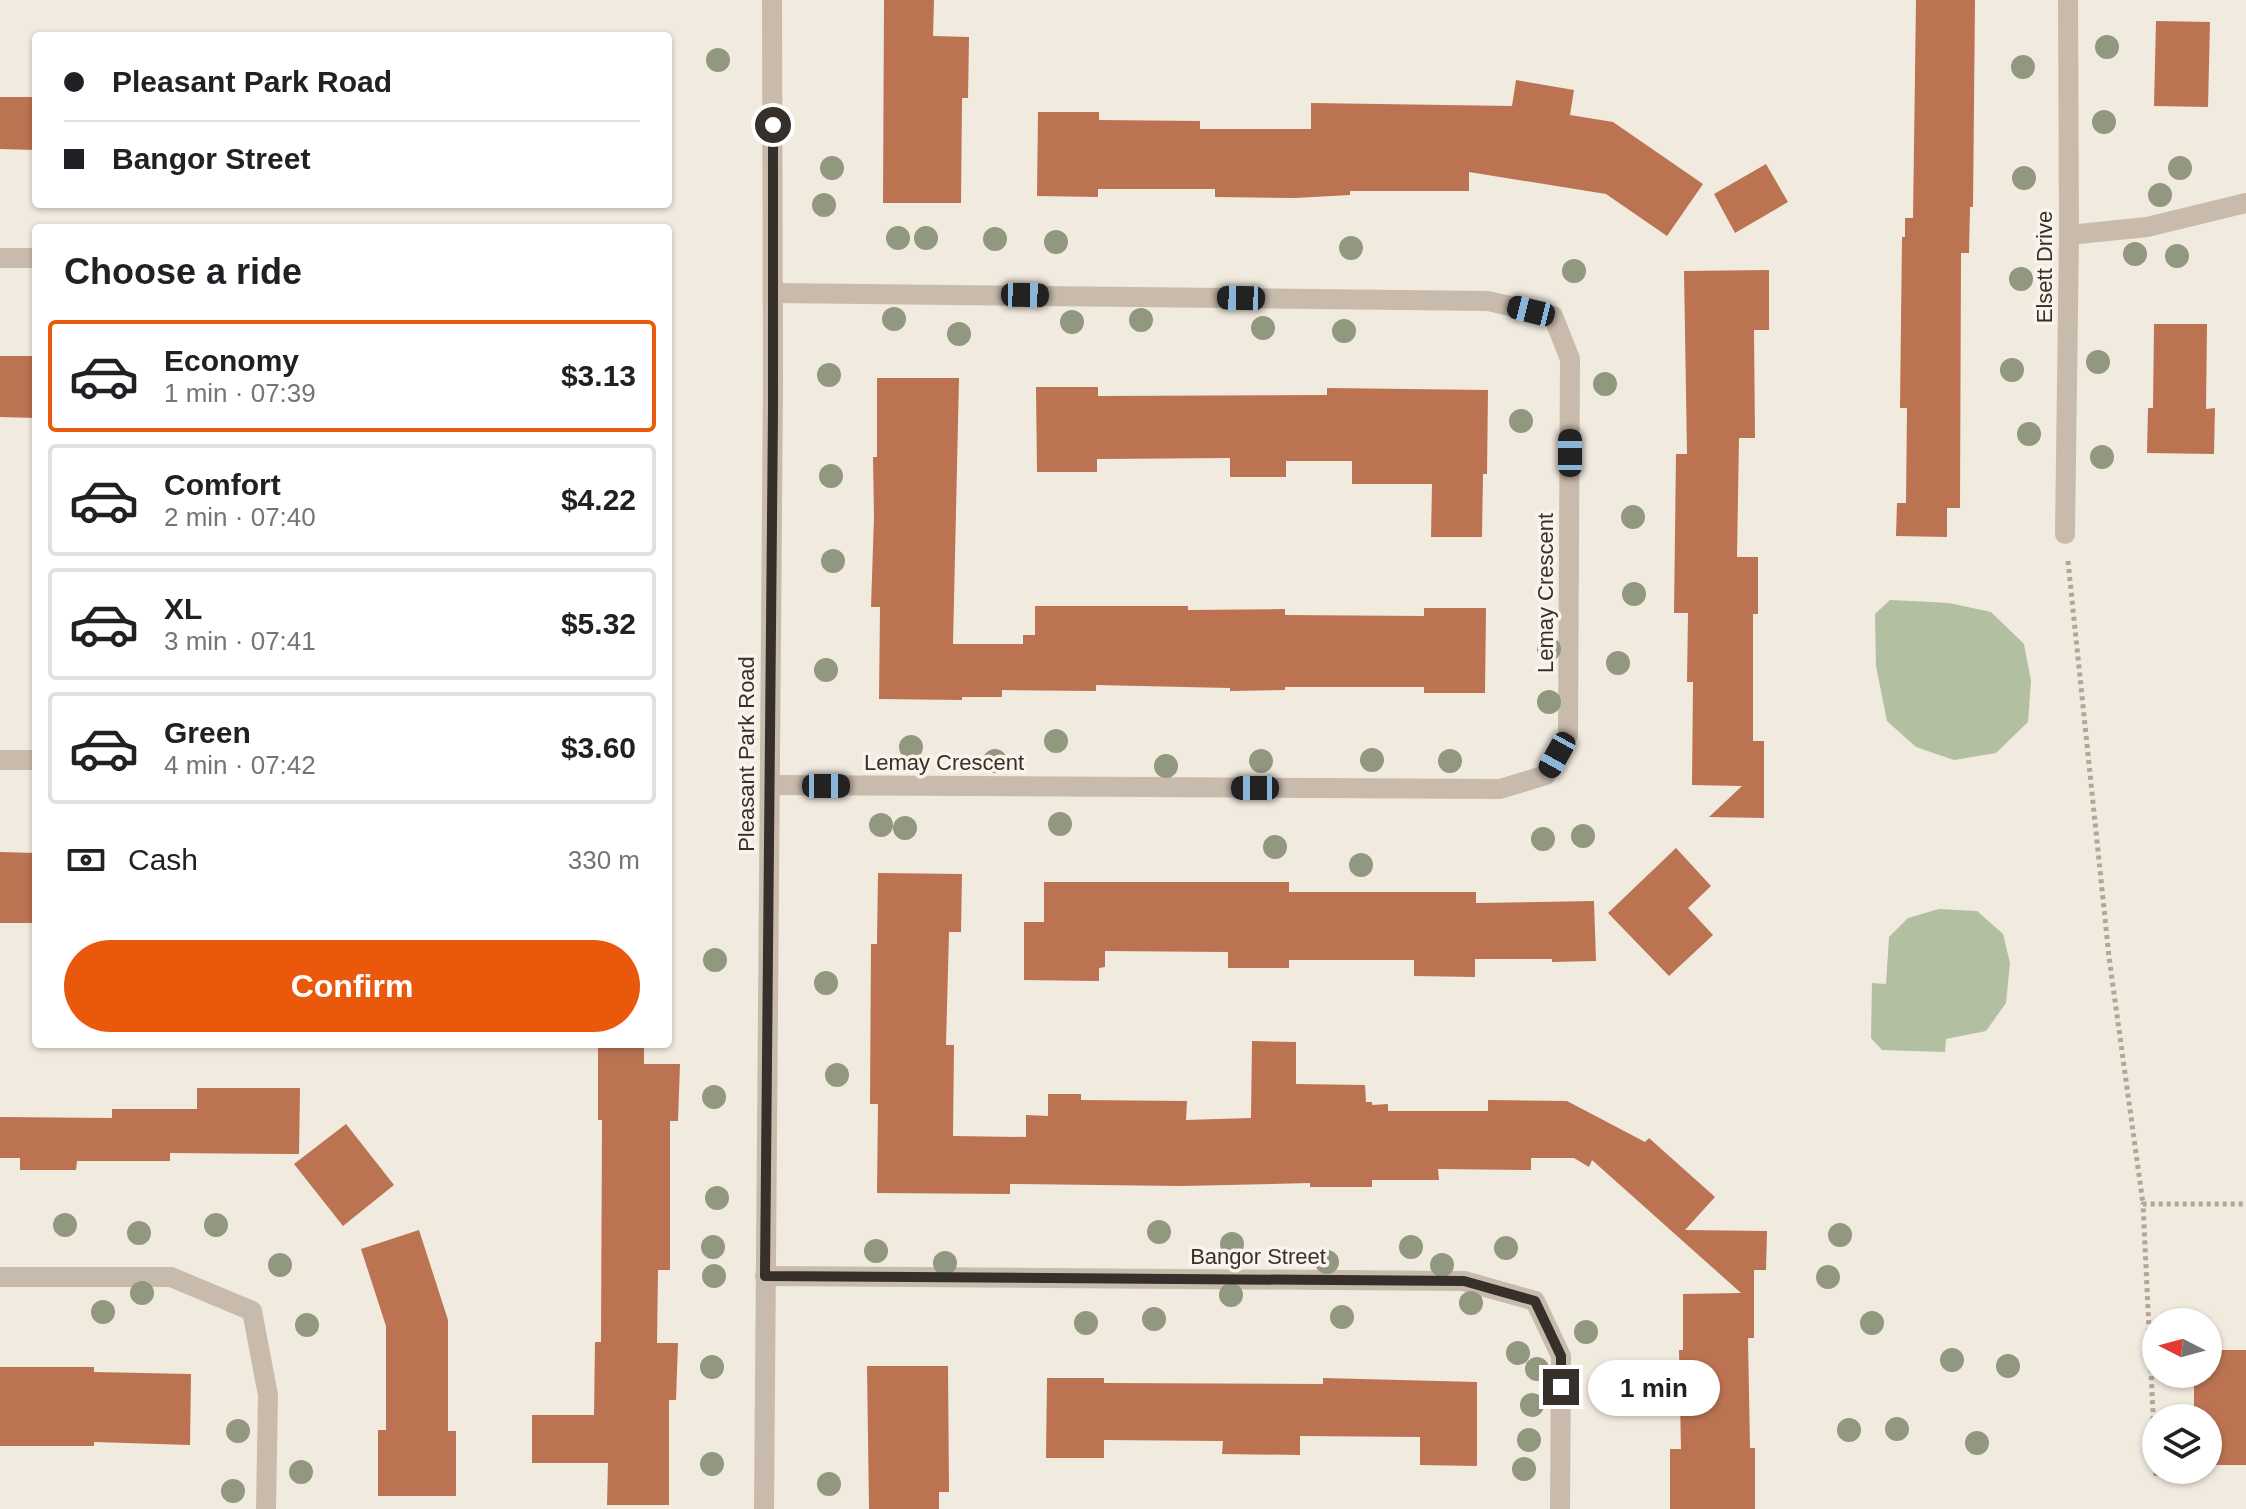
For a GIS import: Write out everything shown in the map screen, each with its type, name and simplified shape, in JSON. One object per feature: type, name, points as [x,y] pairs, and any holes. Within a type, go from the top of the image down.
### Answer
[{"type":"street","name":"Pleasant Park Road","points":[[764,1509],[774,293],[772,0]]},
{"type":"street","name":"Elsett Drive","points":[[2065,534],[2068,0]]},
{"type":"street","points":[[2069,235],[2147,227],[2246,203]]},
{"type":"street","points":[[0,258],[32,258]]},
{"type":"street","name":"Lemay Crescent","points":[[770,785],[1500,789],[1546,775],[1568,735],[1569,719],[1570,359],[1553,316],[1488,301],[774,293]]},
{"type":"street","points":[[0,760],[32,760]]},
{"type":"street","name":"Bangor Street","points":[[765,1276],[1464,1281],[1535,1301],[1561,1356],[1560,1509]]},
{"type":"street","points":[[0,1277],[171,1277],[252,1311],[268,1395],[266,1509]]},
{"type":"path","points":[[2065,534],[2109,957],[2143,1204],[2153,1404]]},
{"type":"path","points":[[2143,1204],[2246,1204]]},
{"type":"green space","points":[[1890,600],[1949,603],[1991,612],[2024,644],[2031,681],[2028,722],[1996,753],[1954,760],[1916,747],[1887,721],[1876,666],[1875,614]]},
{"type":"green space","points":[[1939,909],[1977,911],[2003,934],[2010,963],[2006,1003],[1986,1031],[1946,1039],[1945,1052],[1882,1050],[1871,1038],[1872,983],[1886,984],[1889,937],[1908,918]]},
{"type":"building","points":[[884,0],[934,0],[933,36],[969,37],[968,98],[962,98],[961,203],[883,203]]},
{"type":"building","points":[[1916,0],[1975,0],[1973,207],[1970,207],[1969,253],[1961,253],[1960,508],[1947,508],[1947,537],[1896,536],[1897,503],[1906,503],[1907,408],[1900,408],[1902,237],[1905,237],[1905,218],[1913,218]]},
{"type":"building","points":[[2156,21],[2210,22],[2208,107],[2154,106]]},
{"type":"building","points":[[1516,80],[1574,90],[1570,115],[1613,122],[1703,184],[1667,236],[1606,194],[1469,172],[1469,191],[1350,191],[1350,195],[1295,198],[1215,197],[1215,189],[1098,189],[1098,197],[1037,196],[1038,112],[1099,112],[1099,120],[1200,121],[1200,129],[1311,129],[1311,103],[1512,106]]},
{"type":"building","points":[[0,97],[32,97],[32,150],[0,149]]},
{"type":"building","points":[[1766,164],[1788,202],[1735,233],[1714,194]]},
{"type":"building","points":[[1769,270],[1769,330],[1754,330],[1755,438],[1739,438],[1737,557],[1758,557],[1758,614],[1753,614],[1753,741],[1764,741],[1764,818],[1709,817],[1742,786],[1692,785],[1693,682],[1687,682],[1688,613],[1674,613],[1676,454],[1687,454],[1684,271]]},
{"type":"building","points":[[2154,324],[2207,324],[2206,409],[2215,408],[2214,454],[2147,453],[2148,408],[2153,408]]},
{"type":"building","points":[[0,356],[32,356],[32,418],[0,417]]},
{"type":"building","points":[[877,378],[959,378],[953,644],[1023,644],[1023,635],[1035,635],[1035,606],[1188,606],[1188,610],[1285,609],[1285,615],[1424,616],[1424,608],[1486,608],[1485,693],[1424,693],[1424,687],[1285,687],[1285,690],[1230,691],[1230,688],[1096,685],[1096,691],[1002,690],[1002,697],[962,697],[962,700],[879,699],[880,607],[871,607]]},
{"type":"building","points":[[1036,387],[1098,387],[1098,396],[1327,395],[1327,388],[1488,390],[1487,474],[1483,474],[1482,537],[1431,537],[1432,484],[1352,484],[1352,461],[1286,461],[1286,477],[1230,477],[1230,458],[1097,459],[1097,472],[1037,472]]},
{"type":"building","points":[[1676,848],[1711,886],[1688,908],[1713,935],[1669,976],[1608,913]]},
{"type":"building","points":[[0,852],[32,853],[32,923],[0,923]]},
{"type":"building","points":[[878,873],[962,874],[961,932],[949,932],[946,1045],[954,1045],[953,1136],[1026,1137],[1026,1115],[1048,1116],[1048,1094],[1081,1094],[1081,1100],[1187,1101],[1186,1120],[1251,1118],[1252,1041],[1296,1042],[1296,1084],[1365,1085],[1366,1102],[1372,1102],[1372,1105],[1388,1104],[1388,1111],[1488,1111],[1488,1100],[1567,1101],[1645,1142],[1649,1138],[1715,1197],[1685,1230],[1767,1231],[1766,1270],[1754,1270],[1754,1338],[1748,1338],[1750,1448],[1755,1448],[1755,1509],[1670,1509],[1670,1449],[1681,1449],[1679,1350],[1683,1350],[1683,1294],[1741,1293],[1592,1160],[1589,1167],[1574,1158],[1531,1158],[1531,1170],[1438,1169],[1439,1180],[1372,1180],[1372,1187],[1310,1187],[1310,1183],[1182,1186],[1010,1184],[1010,1194],[877,1193],[878,1104],[870,1104],[871,944],[877,944]]},
{"type":"building","points":[[1044,882],[1289,882],[1289,892],[1476,892],[1476,903],[1594,901],[1596,961],[1475,959],[1475,977],[1414,976],[1414,960],[1289,960],[1289,968],[1228,968],[1228,952],[1105,951],[1105,967],[1099,968],[1099,981],[1024,980],[1024,922],[1044,922]]},
{"type":"building","points":[[598,1048],[644,1048],[644,1064],[680,1064],[678,1121],[670,1121],[670,1270],[658,1270],[657,1343],[678,1343],[676,1400],[669,1400],[669,1505],[607,1505],[608,1463],[532,1463],[532,1415],[594,1415],[595,1342],[601,1342],[602,1120],[598,1120]]},
{"type":"building","points":[[197,1088],[300,1088],[299,1154],[170,1153],[170,1161],[77,1161],[76,1170],[20,1170],[20,1158],[0,1158],[0,1117],[112,1118],[112,1109],[197,1109]]},
{"type":"building","points":[[346,1124],[394,1185],[343,1226],[294,1164]]},
{"type":"building","points":[[419,1230],[448,1320],[448,1431],[456,1431],[456,1496],[378,1496],[378,1430],[386,1430],[386,1326],[361,1249]]},
{"type":"building","points":[[2222,1350],[2246,1350],[2246,1465],[2222,1465],[2222,1404],[2194,1404],[2194,1388],[2222,1388]]},
{"type":"building","points":[[867,1366],[948,1366],[949,1492],[939,1492],[939,1509],[869,1509]]},
{"type":"building","points":[[0,1367],[94,1367],[94,1372],[191,1374],[190,1445],[94,1442],[94,1446],[0,1446]]},
{"type":"building","points":[[1047,1378],[1104,1378],[1104,1383],[1323,1384],[1323,1378],[1477,1382],[1477,1466],[1420,1465],[1420,1437],[1300,1436],[1300,1455],[1222,1454],[1223,1441],[1104,1440],[1104,1458],[1046,1458]]},
{"type":"route","points":[[773,125],[765,1276],[1464,1281],[1535,1301],[1561,1356],[1561,1387]]}]
